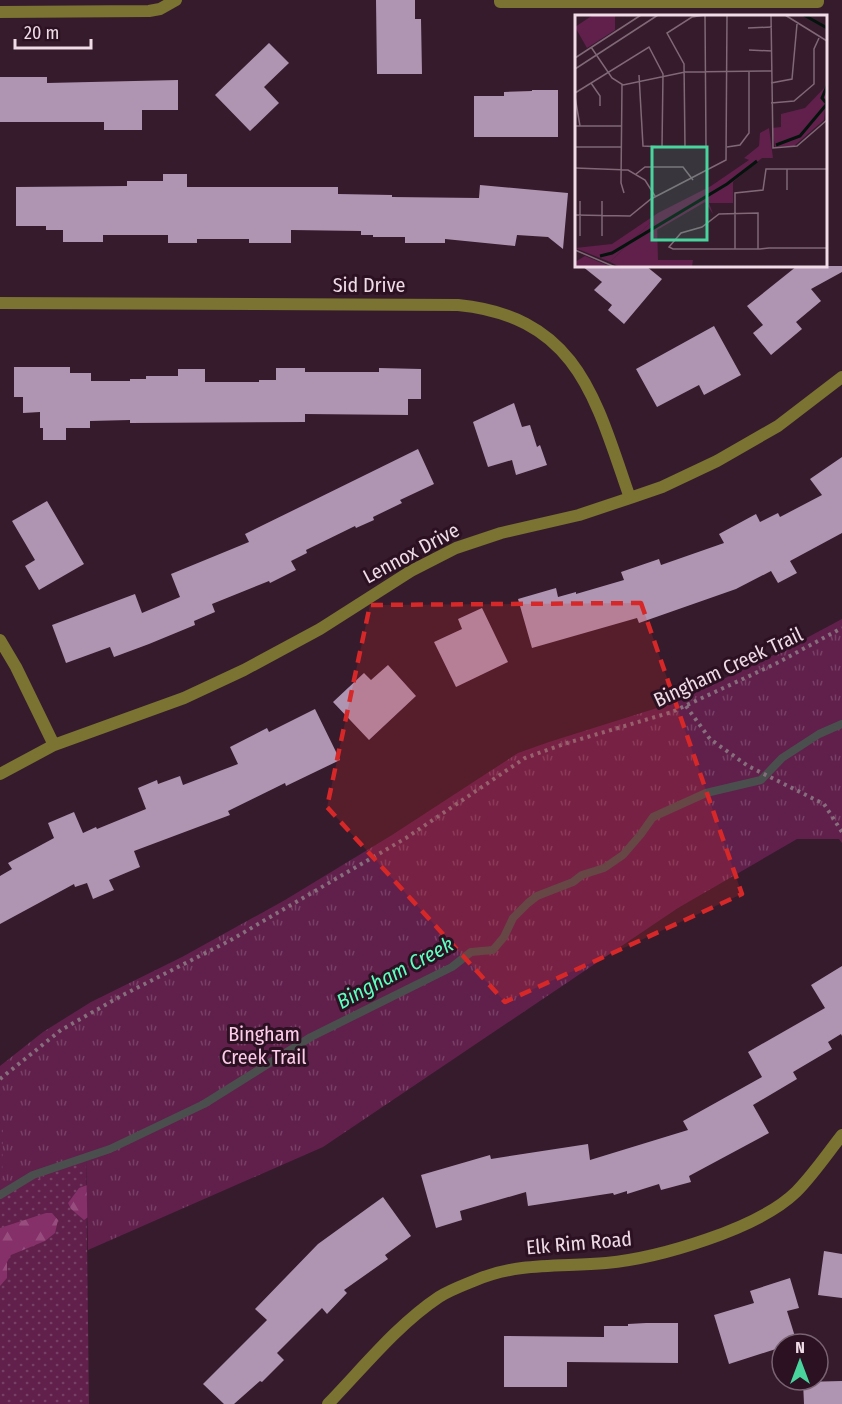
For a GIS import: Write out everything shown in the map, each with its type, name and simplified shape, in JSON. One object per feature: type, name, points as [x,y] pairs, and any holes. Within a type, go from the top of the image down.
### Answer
[{"type":"street","points":[[0,12],[149,11],[160,9],[176,0]]},
{"type":"street","points":[[500,1],[818,1]]},
{"type":"street","name":"Sid Drive","points":[[0,303],[458,304],[500,312],[519,319],[554,343],[582,376],[607,433],[630,498]]},
{"type":"street","name":"Lennox Drive","points":[[0,774],[54,745],[184,698],[244,670],[320,629],[411,570],[456,548],[501,533],[579,515],[630,498],[689,474],[778,426],[842,377]]},
{"type":"street","points":[[0,640],[54,745]]},
{"type":"street","name":"Elk Rim Road","points":[[328,1404],[410,1319],[441,1296],[478,1279],[511,1269],[606,1263],[653,1255],[713,1237],[764,1215],[795,1193],[842,1135]]},
{"type":"path","name":"Bingham Creek Trail","points":[[0,1079],[61,1030],[229,940],[406,838],[525,759],[567,743],[672,712],[777,663],[842,628]]},
{"type":"path","points":[[686,706],[710,739],[748,766],[824,804],[842,832]]},
{"type":"highlighted area","points":[[641,603],[742,894],[505,1002],[327,807],[370,605]]},
{"type":"green space","name":"Bingham Creek Trail","points":[[842,619],[842,843],[839,839],[797,839],[678,908],[323,1147],[88,1250],[86,1159],[2,1194],[3,1122],[0,1123],[0,1066],[43,1032],[91,1002],[182,957],[285,900],[392,835],[518,753],[673,703],[784,650]]},
{"type":"green space","points":[[3,1121],[86,1159],[89,1404],[0,1404],[0,1123]]},
{"type":"green space","points":[[93,1183],[98,1210],[84,1220],[71,1209],[68,1203],[79,1188]]},
{"type":"green space","points":[[52,1213],[58,1220],[55,1233],[45,1241],[11,1255],[7,1262],[7,1278],[0,1286],[0,1228]]},
{"type":"building","points":[[376,0],[415,0],[415,19],[421,19],[422,74],[377,74]]},
{"type":"building","points":[[269,43],[289,63],[264,87],[279,103],[250,131],[215,95]]},
{"type":"building","points":[[0,77],[47,77],[47,83],[178,80],[178,110],[142,110],[142,130],[104,130],[104,122],[0,122]]},
{"type":"building","points":[[558,90],[558,137],[474,137],[474,96],[504,96],[504,92]]},
{"type":"building","points":[[163,174],[187,174],[187,187],[338,187],[338,194],[392,195],[392,197],[479,198],[480,185],[568,193],[563,249],[548,237],[517,235],[515,246],[445,239],[445,243],[405,243],[405,237],[373,237],[373,235],[361,235],[361,231],[291,230],[291,243],[249,243],[249,239],[197,239],[197,243],[168,243],[168,235],[103,235],[103,242],[63,242],[63,230],[46,230],[46,226],[16,226],[16,187],[127,186],[127,181],[163,181]]},
{"type":"building","points":[[842,266],[842,272],[811,289],[821,301],[796,322],[802,329],[771,355],[753,333],[763,325],[747,306],[796,267]]},
{"type":"building","points":[[583,267],[647,267],[662,279],[624,324],[608,310],[612,305],[594,290],[602,282]]},
{"type":"building","points":[[714,326],[741,375],[704,395],[699,385],[657,407],[636,369]]},
{"type":"building","points":[[14,367],[70,367],[70,373],[91,373],[91,381],[130,381],[130,379],[146,379],[146,376],[178,376],[178,369],[205,369],[205,382],[276,380],[276,368],[305,368],[305,372],[379,372],[379,368],[421,369],[421,399],[408,399],[408,415],[305,414],[305,422],[130,423],[130,420],[90,421],[90,428],[66,428],[66,440],[43,440],[40,412],[23,413],[23,397],[14,397]]},
{"type":"building","points":[[514,403],[522,427],[530,425],[537,447],[540,445],[547,465],[516,475],[512,460],[488,467],[473,422]]},
{"type":"building","points":[[418,449],[434,484],[400,500],[402,503],[373,517],[374,520],[356,528],[355,526],[306,550],[307,553],[291,561],[296,570],[270,583],[269,581],[212,604],[215,612],[194,621],[195,625],[149,644],[114,657],[110,647],[66,663],[52,625],[135,594],[142,613],[180,597],[171,574],[249,542],[245,534]]},
{"type":"building","points":[[842,457],[842,533],[790,561],[797,573],[778,583],[771,571],[736,589],[639,623],[637,618],[532,648],[518,599],[556,588],[558,597],[576,592],[576,594],[624,580],[621,572],[659,559],[661,565],[724,543],[719,534],[756,514],[760,522],[778,513],[780,517],[822,495],[810,479]]},
{"type":"building","points":[[47,501],[84,564],[39,590],[25,566],[35,560],[12,521]]},
{"type":"building","points":[[482,608],[508,662],[456,687],[434,642],[462,629],[458,619]]},
{"type":"building","points":[[388,665],[416,696],[369,740],[333,702],[364,673],[371,680]]},
{"type":"building","points":[[315,709],[340,760],[286,786],[285,783],[228,811],[230,815],[134,851],[140,867],[109,880],[114,890],[93,899],[87,883],[75,887],[74,884],[0,924],[0,876],[12,869],[8,863],[54,838],[48,823],[74,812],[83,833],[146,809],[138,788],[157,780],[158,784],[180,776],[183,785],[238,764],[230,747],[267,728],[269,732]]},
{"type":"building","points":[[842,966],[842,1036],[841,1034],[828,1042],[832,1049],[793,1072],[797,1079],[753,1105],[769,1133],[689,1176],[691,1182],[661,1190],[659,1184],[627,1194],[627,1191],[614,1195],[613,1193],[528,1206],[526,1192],[460,1211],[462,1220],[436,1228],[421,1175],[490,1155],[491,1159],[588,1144],[590,1160],[688,1130],[683,1121],[762,1077],[748,1052],[825,1008],[811,985]]},
{"type":"building","points":[[383,1197],[411,1236],[385,1255],[388,1259],[344,1290],[347,1293],[327,1314],[322,1308],[277,1353],[284,1360],[262,1382],[260,1381],[234,1404],[224,1404],[203,1384],[267,1320],[255,1309],[318,1244]]},
{"type":"building","points":[[824,1251],[842,1254],[842,1298],[818,1295]]},
{"type":"building","points":[[790,1278],[799,1308],[787,1311],[794,1332],[770,1332],[770,1351],[729,1364],[714,1315],[754,1303],[750,1291]]},
{"type":"building","points":[[678,1323],[678,1363],[567,1362],[567,1387],[504,1387],[504,1336],[604,1337],[604,1326]]},
{"type":"building","points":[[830,1381],[842,1381],[842,1404],[804,1404],[803,1392],[830,1392]]},
{"type":"waterway","name":"Bingham Creek","points":[[0,1195],[33,1175],[110,1149],[204,1104],[311,1037],[452,967],[471,952],[493,950],[504,937],[513,918],[528,903],[537,896],[573,882],[582,875],[604,868],[623,855],[653,817],[706,793],[761,780],[782,758],[819,734],[842,724]]}]
